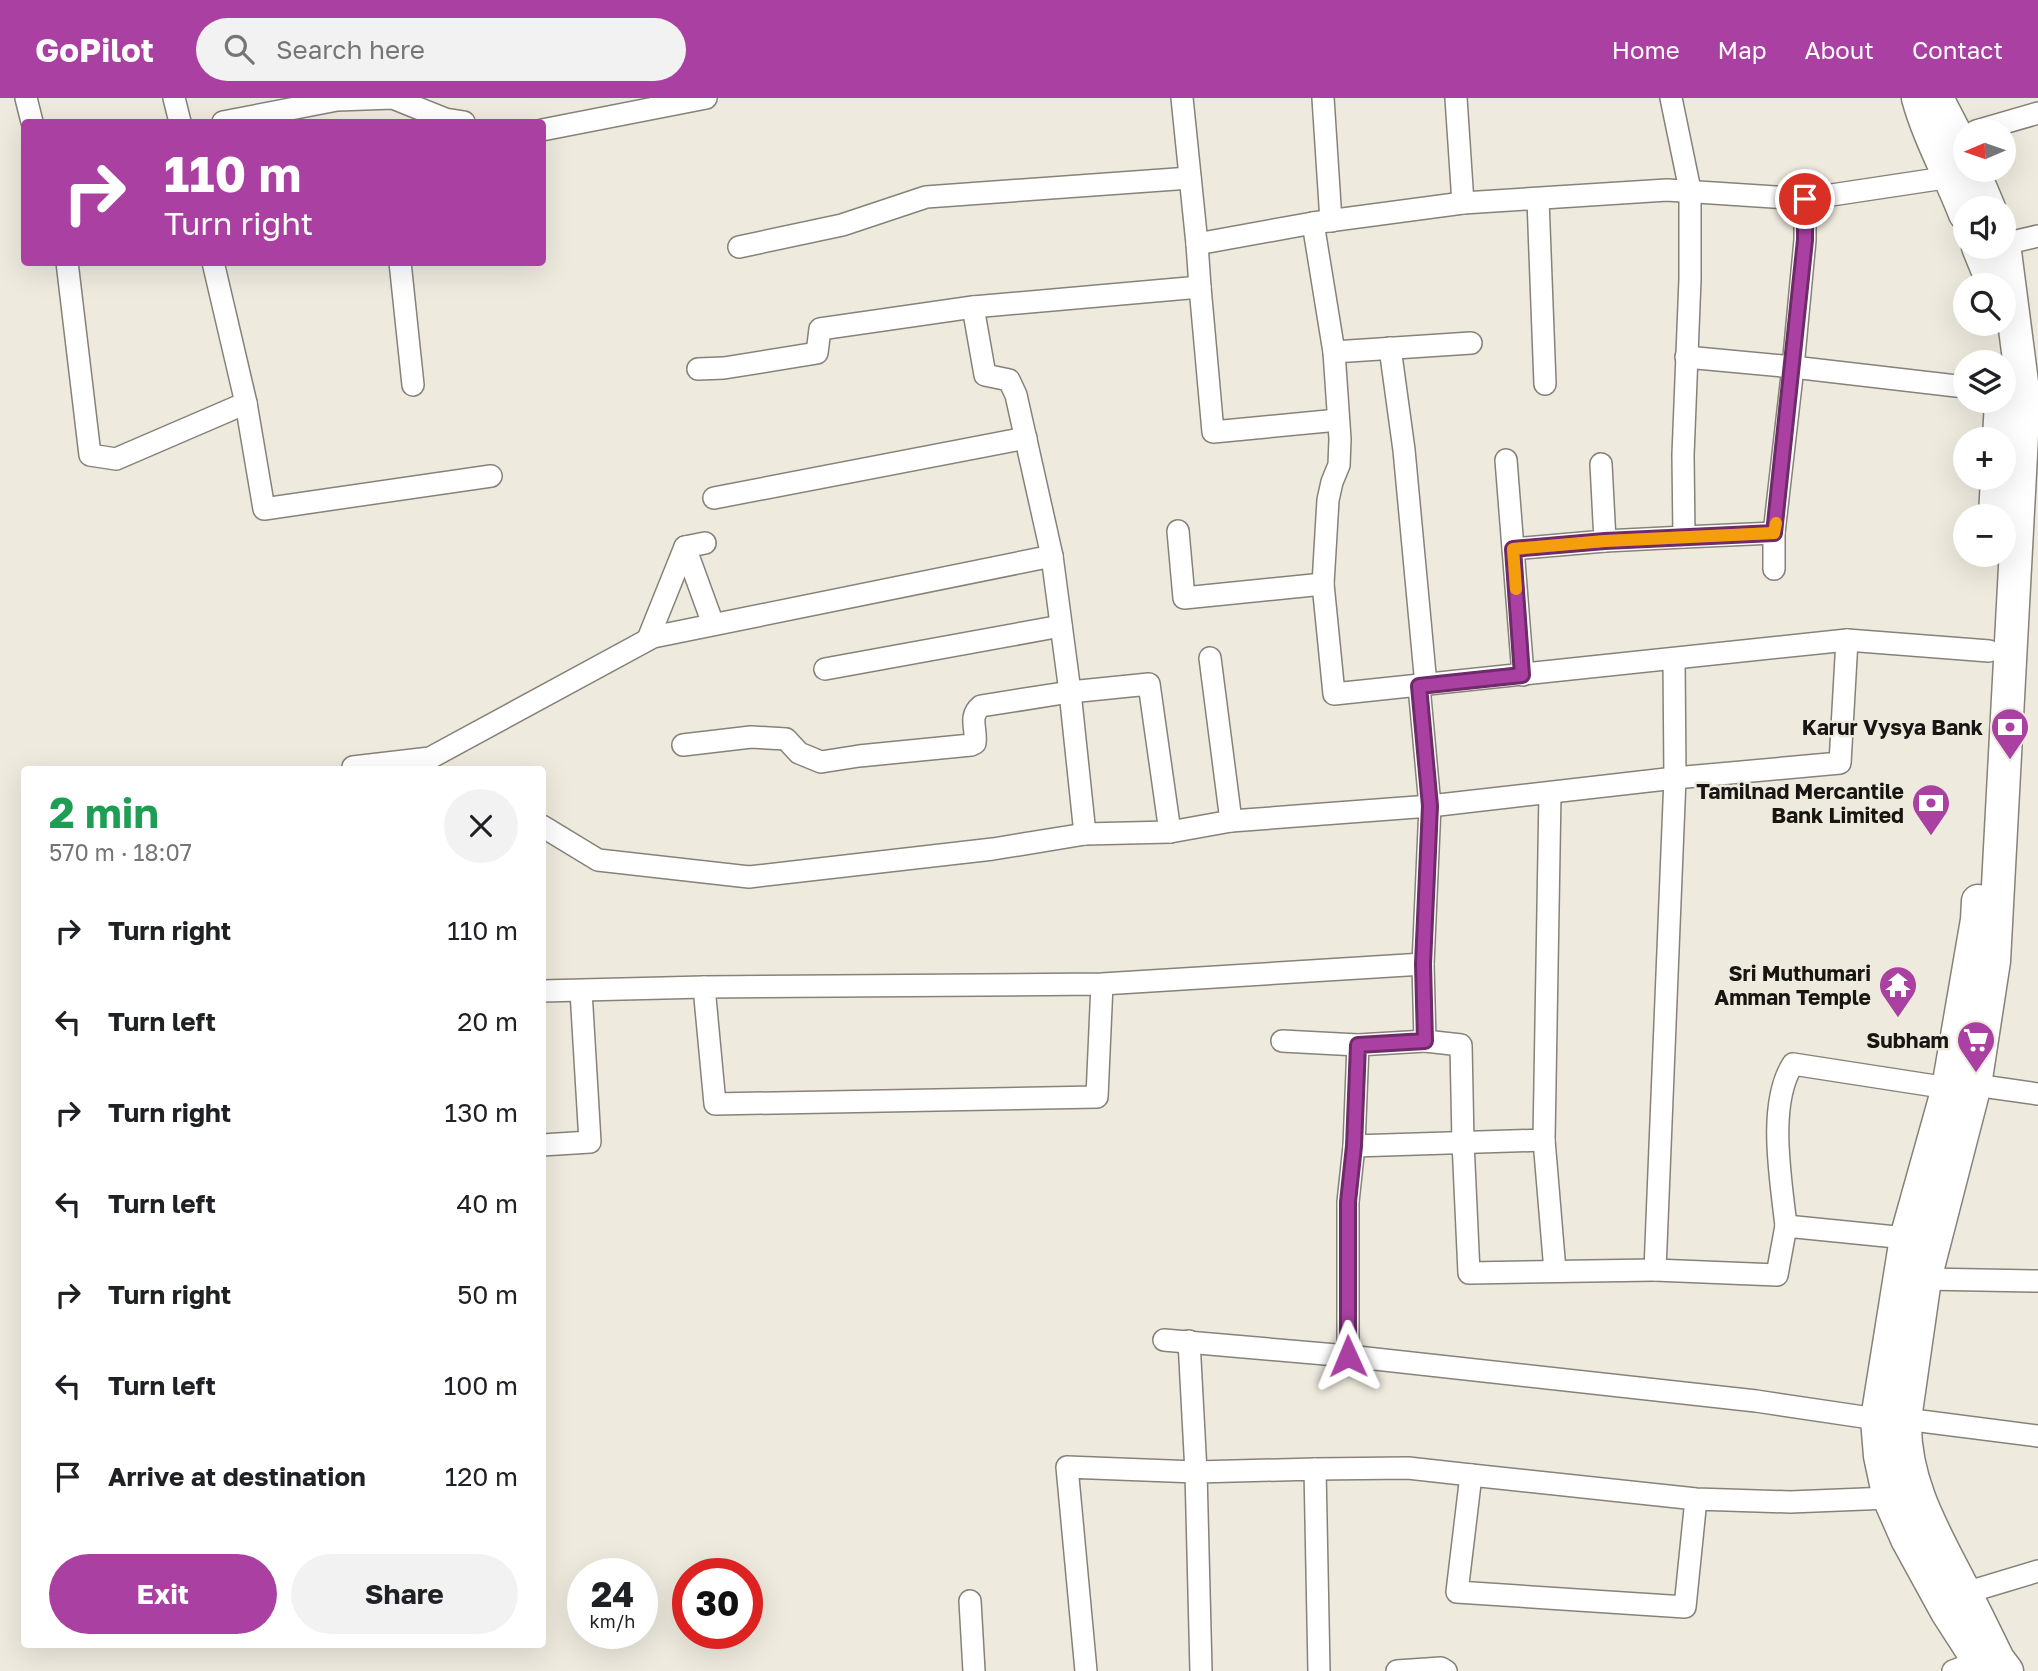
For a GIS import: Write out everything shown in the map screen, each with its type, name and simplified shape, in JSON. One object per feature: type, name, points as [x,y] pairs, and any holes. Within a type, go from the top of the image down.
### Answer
[{"type":"main road","points":[[1918,98],[1924,123],[1953,142]]},
{"type":"main road","points":[[1937,98],[1953,128]]},
{"type":"main road","points":[[1993,567],[1977,919],[1961,1086],[1906,1238],[1891,1419],[1904,1437],[1910,1475],[1928,1521],[1998,1659],[1981,1669],[1907,1539],[1889,1498],[1880,1456],[1891,1419],[1926,1279],[1961,1086],[1994,961],[2021,399],[2006,259]]},
{"type":"main road","points":[[2006,427],[2021,399]]},
{"type":"street","points":[[26,98],[31,119]]},
{"type":"street","points":[[174,98],[179,119]]},
{"type":"street","points":[[546,129],[706,98]]},
{"type":"street","points":[[1182,98],[1213,432],[1338,420]]},
{"type":"street","points":[[1323,98],[1322,222],[1334,352],[1339,465],[1328,500],[1323,584],[1334,694],[1847,640],[1989,651]]},
{"type":"street","points":[[1456,98],[1463,203]]},
{"type":"street","points":[[1671,98],[1690,190],[1690,279],[1683,455],[1684,537]]},
{"type":"street","points":[[239,119],[337,100],[373,99],[393,99],[445,119]]},
{"type":"street","points":[[2016,124],[2038,113]]},
{"type":"street","points":[[1197,244],[1322,222],[1463,203],[1690,190],[1805,199],[1953,154]]},
{"type":"street","points":[[739,247],[842,225],[926,197],[1190,178]]},
{"type":"street","points":[[1774,569],[1774,533],[1805,240],[1805,199]]},
{"type":"street","points":[[1538,200],[1545,384]]},
{"type":"street","points":[[2016,241],[2038,236]]},
{"type":"street","points":[[67,266],[85,432],[90,455],[116,459],[246,403]]},
{"type":"street","points":[[217,266],[246,403],[264,509],[491,476]]},
{"type":"street","points":[[400,266],[413,385]]},
{"type":"street","points":[[698,369],[724,368],[817,352],[820,329],[973,307],[1200,287]]},
{"type":"street","points":[[973,307],[985,375],[1009,380],[1016,395],[1052,556],[1085,835]]},
{"type":"street","points":[[1334,352],[1471,343]]},
{"type":"street","points":[[1391,348],[1404,450],[1430,806],[1423,964],[1425,1041]]},
{"type":"street","points":[[1686,357],[1953,386]]},
{"type":"street","points":[[714,498],[1026,439]]},
{"type":"street","points":[[1506,460],[1522,675]]},
{"type":"street","points":[[1601,464],[1605,541]]},
{"type":"street","points":[[1178,531],[1185,598],[1323,584]]},
{"type":"street","points":[[1513,549],[1605,541],[1774,533]]},
{"type":"street","points":[[648,639],[695,545],[713,624]]},
{"type":"street","points":[[362,766],[430,758],[648,639],[1052,556]]},
{"type":"street","points":[[825,669],[1061,626]]},
{"type":"street","points":[[546,828],[598,860],[749,877],[993,849],[1085,835],[1170,832],[1231,821],[1430,806],[1840,762],[1847,640]]},
{"type":"street","points":[[1210,658],[1231,821]]},
{"type":"street","points":[[1655,1270],[1675,778],[1674,659]]},
{"type":"street","points":[[683,745],[751,737],[786,739],[799,753],[821,762],[971,745],[976,738],[973,718],[982,706],[1070,692],[1149,684],[1170,832]]},
{"type":"street","points":[[430,758],[443,766]]},
{"type":"street","points":[[1550,793],[1544,1140],[1555,1271]]},
{"type":"street","points":[[546,991],[1102,984],[1423,964]]},
{"type":"street","points":[[704,987],[715,1104],[1097,1097],[1102,984]]},
{"type":"street","points":[[546,1145],[590,1142],[581,991]]},
{"type":"street","points":[[1282,1041],[1358,1045],[1425,1041],[1461,1045],[1462,1142],[1469,1273],[1655,1270],[1777,1275],[1786,1226],[1776,1136],[1785,1075],[1793,1064],[2038,1094]]},
{"type":"street","points":[[1348,1356],[1348,1202],[1354,1146],[1358,1045]]},
{"type":"street","points":[[1354,1146],[1544,1140]]},
{"type":"street","points":[[1786,1226],[1906,1238]]},
{"type":"street","points":[[1926,1279],[2038,1281]]},
{"type":"street","points":[[1164,1340],[1348,1356],[1756,1401],[2038,1437]]},
{"type":"street","points":[[1189,1341],[1196,1472],[1201,1671]]},
{"type":"street","points":[[1086,1671],[1067,1467],[1196,1472],[1408,1468],[1696,1499],[1790,1503],[1889,1498]]},
{"type":"street","points":[[1315,1469],[1319,1671]]},
{"type":"street","points":[[1471,1475],[1457,1592],[1685,1607],[1696,1499]]},
{"type":"street","points":[[1965,1593],[2038,1571]]},
{"type":"street","points":[[970,1601],[974,1671]]},
{"type":"street","points":[[1397,1671],[1409,1668],[1441,1668],[1446,1671]]},
{"type":"slow traffic","points":[[1516,589],[1513,549],[1605,541],[1774,533],[1776,523]]},
{"type":"place","name":"Karur Vysya Bank","points":[[2010,761]]},
{"type":"place","name":"Tamilnad Mercantile Bank Limited","points":[[1931,837]]},
{"type":"place","name":"Sri Muthumari Amman Temple","points":[[1898,1019]]},
{"type":"place","name":"Subham","points":[[1976,1074]]},
{"type":"route","points":[[1348,1356],[1348,1202],[1354,1146],[1358,1045],[1425,1041],[1423,964],[1430,806],[1419,686],[1522,675],[1513,549],[1605,541],[1774,533],[1805,240],[1805,199]]}]
